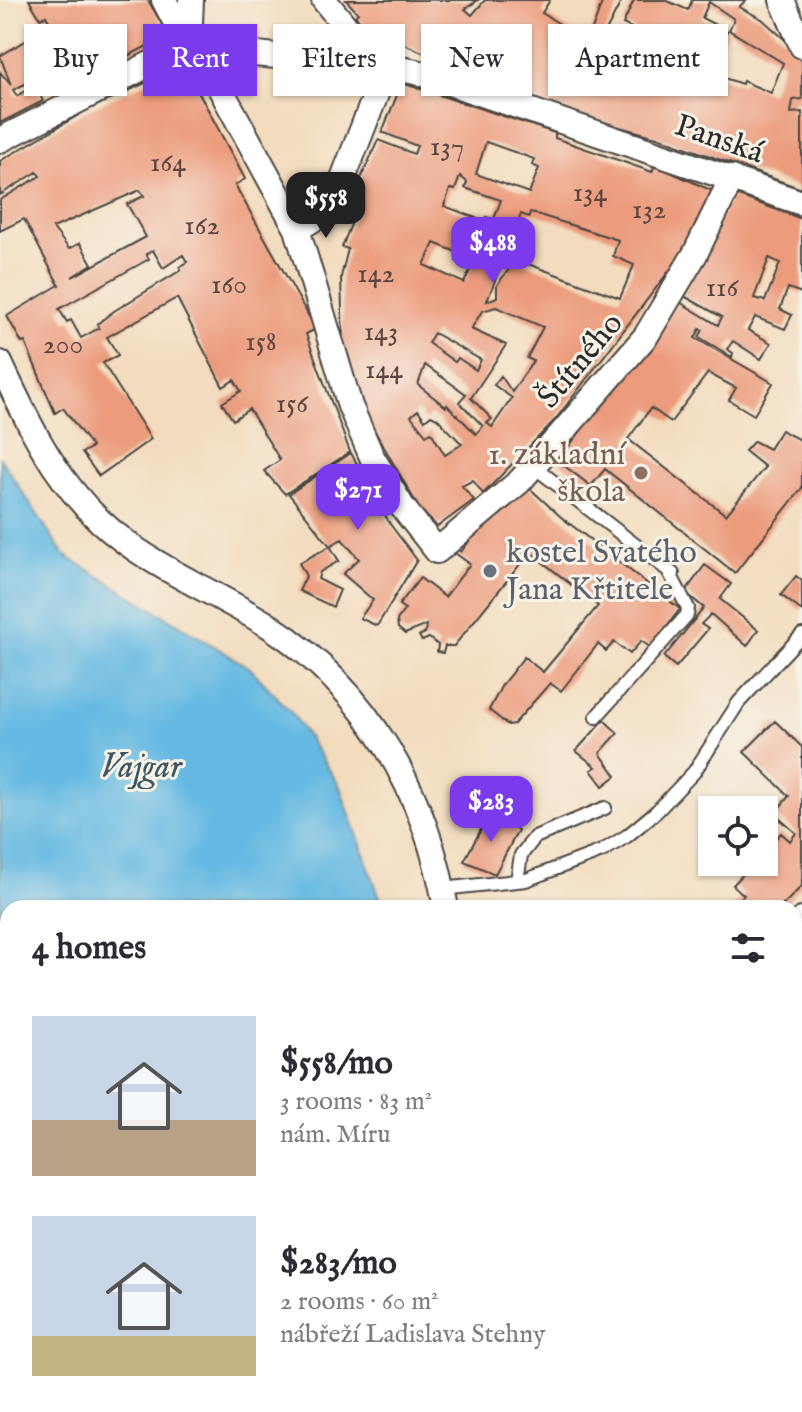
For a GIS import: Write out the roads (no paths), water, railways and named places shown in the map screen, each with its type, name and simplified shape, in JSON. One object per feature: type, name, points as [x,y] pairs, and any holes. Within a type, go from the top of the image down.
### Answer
[{"type":"street","points":[[164,0],[176,24]]},
{"type":"street","points":[[190,24],[191,0]]},
{"type":"street","points":[[324,0],[344,24]]},
{"type":"street","points":[[782,0],[802,46]]},
{"type":"street","points":[[0,140],[143,68]]},
{"type":"street","name":"Panská","points":[[405,70],[802,203]]},
{"type":"street","points":[[224,96],[297,229],[331,209],[375,96]]},
{"type":"street","name":"Štítného","points":[[297,229],[350,406],[372,457],[403,508],[437,551],[533,466],[646,336],[695,254],[732,178]]},
{"type":"street","points":[[0,363],[44,453],[73,494],[100,521],[127,545],[271,627],[309,655],[354,698],[399,766],[420,817],[444,898]]},
{"type":"lane","points":[[533,466],[682,581]]},
{"type":"lane","points":[[596,717],[687,615],[688,608],[668,570]]},
{"type":"lane","points":[[444,898],[517,881],[602,851],[657,811],[694,772],[748,691],[802,635]]},
{"type":"lane","points":[[517,881],[521,855],[535,837],[605,808]]},
{"type":"water","name":"Vajgar","points":[[0,458],[64,555],[250,668],[292,713],[339,785],[380,898],[0,900]]},
{"type":"place","name":"1. základní škola","points":[[641,473]]},
{"type":"place","name":"kostel Svatého Jana Křtitele","points":[[490,571]]}]
